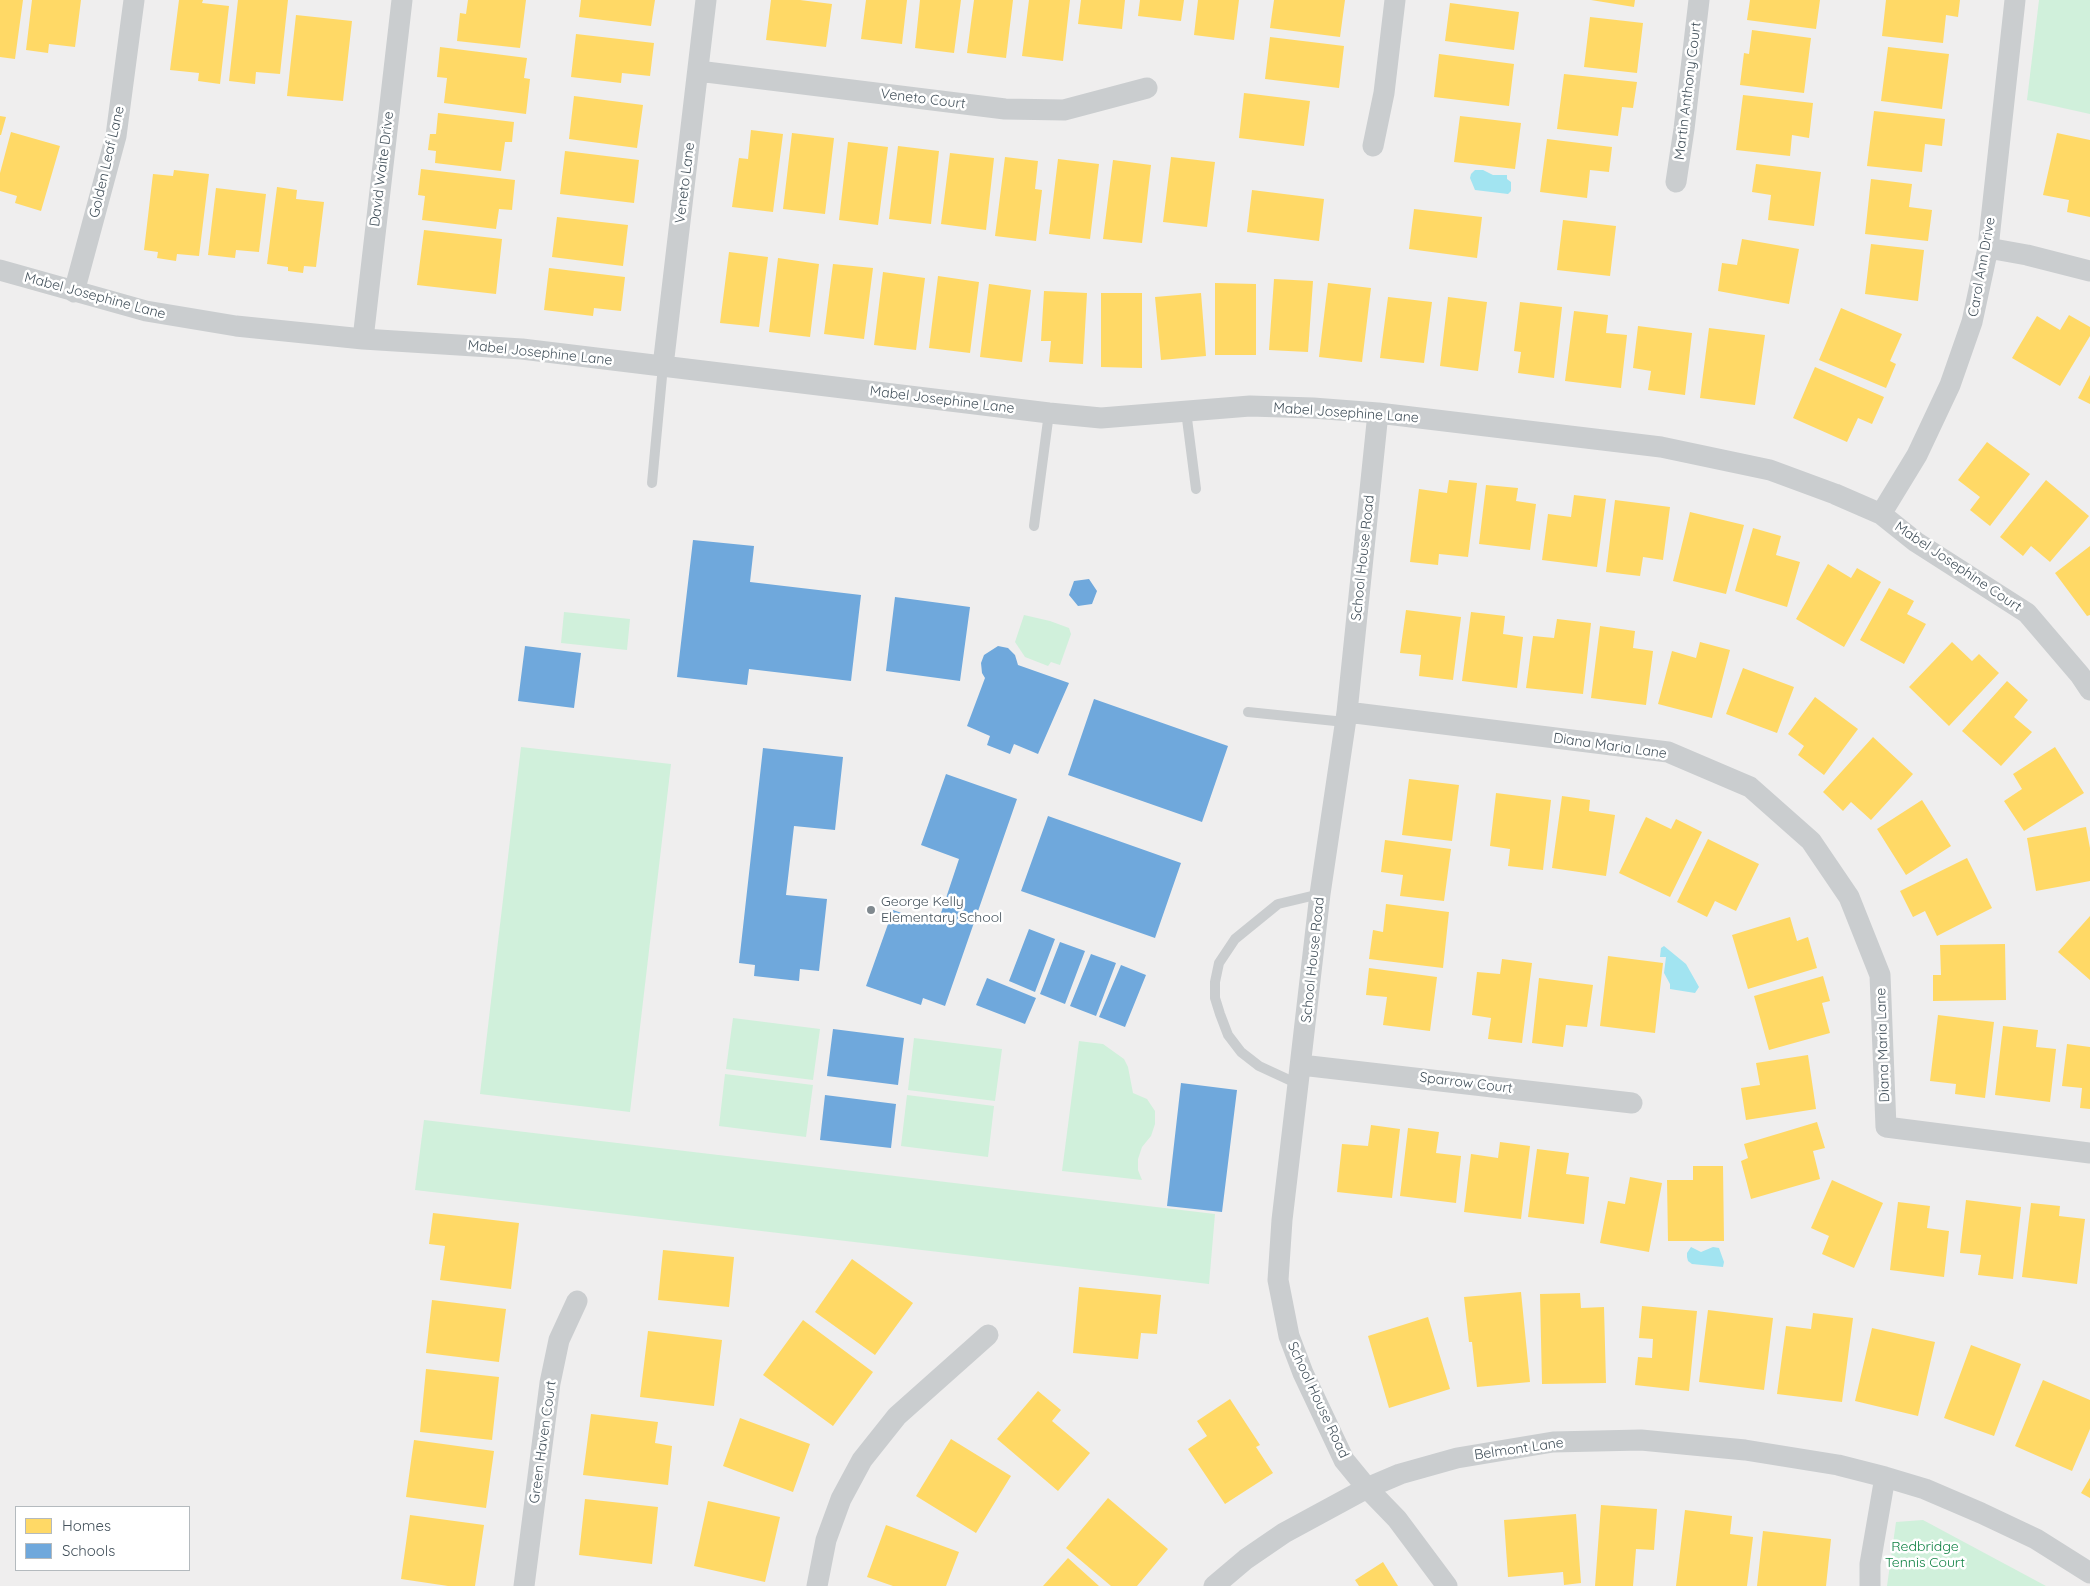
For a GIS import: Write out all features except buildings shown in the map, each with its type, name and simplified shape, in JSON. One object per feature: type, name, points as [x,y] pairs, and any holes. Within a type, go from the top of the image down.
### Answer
[{"type":"street","name":"Golden Leaf Lane","points":[[74,292],[116,136],[124,89],[134,0]]},
{"type":"street","name":"David Waite Drive","points":[[363,339],[402,0]]},
{"type":"street","name":"Veneto Lane","points":[[663,366],[706,0]]},
{"type":"street","points":[[1373,146],[1384,93],[1395,0]]},
{"type":"street","name":"Martin Anthony Court","points":[[1676,182],[1700,0]]},
{"type":"street","name":"Carol Ann Drive","points":[[1881,514],[1917,455],[1950,384],[1972,322],[1988,248],[2015,0]]},
{"type":"street","name":"Veneto Court","points":[[698,71],[1005,109],[1064,110],[1146,88]]},
{"type":"street","points":[[1988,248],[2027,255],[2090,271]]},
{"type":"street","name":"Mabel Josephine Lane","points":[[0,270],[146,311],[236,326],[363,339],[522,349],[1049,413],[1101,418],[1250,406],[1313,408],[1378,413],[1661,447],[1770,470],[1835,494],[1881,514]]},
{"type":"street","name":"School House Road","points":[[1378,413],[1346,717],[1320,894],[1279,1252],[1278,1280],[1289,1336],[1320,1410],[1344,1460],[1396,1519],[1447,1586]]},
{"type":"street","name":"Mabel Josephine Court","points":[[1881,514],[1916,542],[2027,613],[2080,675],[2090,690]]},
{"type":"street","name":"Diana Maria Lane","points":[[1346,717],[1668,752],[1750,787],[1811,841],[1849,897],[1853,906],[1880,975],[1886,1127],[2090,1153]]},
{"type":"street","name":"Sparrow Court","points":[[1299,1074],[1632,1103]]},
{"type":"street","name":"Green Haven Court","points":[[524,1586],[550,1383],[559,1340],[576,1301]]},
{"type":"street","points":[[816,1586],[826,1540],[840,1499],[862,1460],[897,1416],[988,1335]]},
{"type":"street","name":"Belmont Lane","points":[[1214,1586],[1246,1559],[1284,1533],[1367,1488],[1400,1474],[1457,1458],[1553,1442],[1640,1440],[1745,1450],[1838,1465],[1885,1477],[1924,1489],[1981,1512],[2036,1539],[2090,1574]]},
{"type":"street","points":[[1870,1586],[1870,1564],[1885,1477]]},
{"type":"lane","points":[[652,483],[663,366]]},
{"type":"lane","points":[[1186,410],[1196,489]]},
{"type":"lane","points":[[1034,526],[1049,413]]},
{"type":"lane","points":[[1248,712],[1346,717]]},
{"type":"lane","points":[[1299,1074],[1259,1066],[1241,1052],[1228,1035],[1220,1014],[1215,998],[1215,982],[1219,963],[1235,939],[1278,904],[1320,894]]},
{"type":"green space","points":[[2039,0],[2090,0],[2090,114],[2027,100]]},
{"type":"green space","points":[[564,612],[630,619],[627,650],[561,643]]},
{"type":"green space","points":[[1024,615],[1069,628],[1071,634],[1060,665],[1051,662],[1048,666],[1025,657],[1015,642]]},
{"type":"green space","points":[[521,747],[671,764],[630,1112],[480,1094]]},
{"type":"green space","points":[[733,1018],[820,1029],[813,1080],[726,1069]]},
{"type":"green space","points":[[914,1038],[1002,1049],[995,1101],[908,1090]]},
{"type":"green space","points":[[1079,1041],[1103,1044],[1124,1059],[1128,1067],[1133,1093],[1147,1099],[1155,1111],[1155,1124],[1151,1136],[1142,1147],[1138,1159],[1138,1170],[1142,1180],[1062,1171]]},
{"type":"green space","points":[[725,1074],[813,1085],[806,1137],[719,1126]]},
{"type":"green space","points":[[907,1095],[994,1106],[988,1157],[901,1146]]},
{"type":"green space","points":[[424,1120],[1215,1214],[1209,1284],[415,1190]]},
{"type":"green space","name":"Redbridge Tennis Court","points":[[1923,1520],[2046,1586],[1887,1586],[1896,1522]]},
{"type":"water","points":[[1475,170],[1483,170],[1493,175],[1507,175],[1507,179],[1511,182],[1511,191],[1508,194],[1475,190],[1470,178]]},
{"type":"water","points":[[1664,946],[1686,964],[1699,987],[1695,993],[1670,989],[1670,984],[1664,973],[1666,957],[1660,957],[1661,948]]},
{"type":"water","points":[[1691,1247],[1701,1252],[1713,1247],[1719,1248],[1724,1262],[1723,1267],[1692,1264],[1688,1261],[1687,1257]]},
{"type":"place","name":"George Kelly Elementary School","points":[[871,910]]}]
